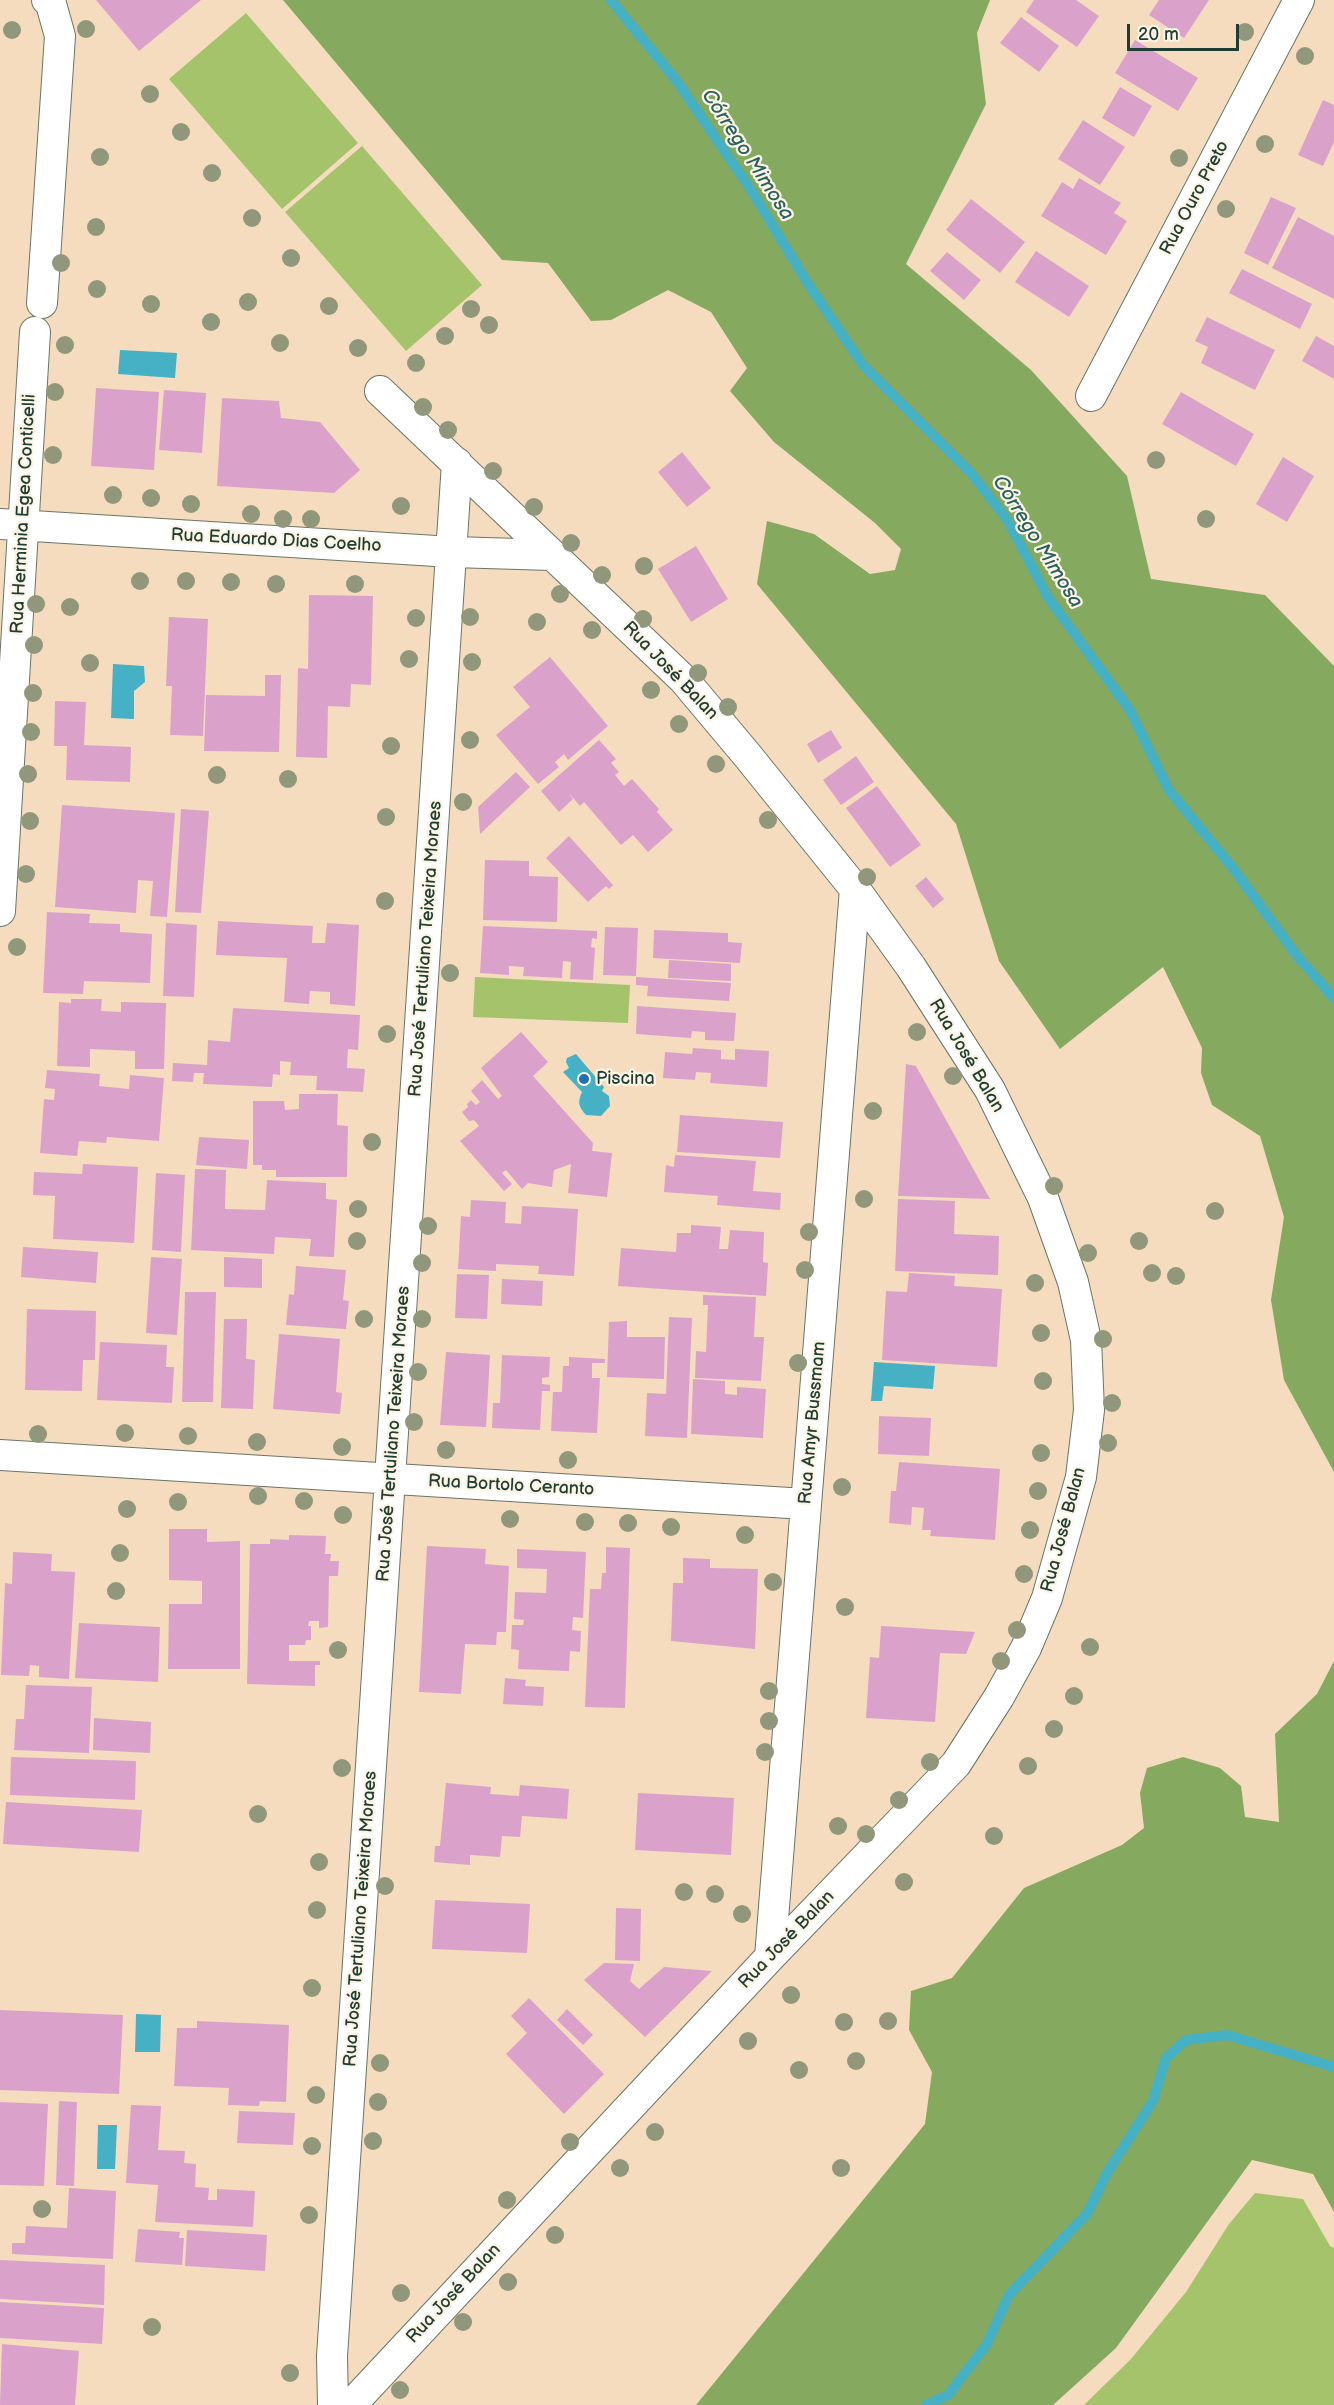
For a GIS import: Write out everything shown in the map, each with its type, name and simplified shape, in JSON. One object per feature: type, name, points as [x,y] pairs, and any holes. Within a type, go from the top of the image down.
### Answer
[{"type":"street","points":[[42,303],[60,36],[51,4],[47,0]]},
{"type":"street","name":"Rua Ouro Preto","points":[[1090,396],[1299,0]]},
{"type":"street","name":"Rua Herminia Egea Conticelli","points":[[0,911],[12,525],[35,332]]},
{"type":"street","name":"Rua José Balan","points":[[351,2405],[770,1957],[956,1764],[999,1697],[1030,1638],[1047,1598],[1081,1477],[1089,1410],[1086,1340],[1073,1282],[1043,1198],[990,1090],[911,967],[855,890],[684,680],[380,391]]},
{"type":"street","name":"Rua José Tertuliano Teixeira Moraes","points":[[333,2405],[332,2356],[457,463]]},
{"type":"street","name":"Rua Eduardo Dias Coelho","points":[[12,525],[452,552],[552,555]]},
{"type":"street","name":"Rua Amyr Bussmam","points":[[770,1957],[855,890]]},
{"type":"street","name":"Rua Bortolo Ceranto","points":[[0,1455],[806,1504]]},
{"type":"green space","points":[[283,0],[990,0],[977,33],[986,104],[906,264],[1031,370],[1127,476],[1151,579],[1265,595],[1334,666],[1334,1472],[1284,1380],[1271,1300],[1284,1217],[1260,1136],[1212,1105],[1201,1073],[1202,1048],[1163,967],[1060,1049],[999,961],[956,824],[757,584],[767,521],[814,534],[870,574],[895,570],[901,549],[875,523],[774,442],[730,391],[747,368],[711,312],[668,290],[611,320],[591,321],[548,263],[502,260]]},
{"type":"green space","points":[[246,13],[358,143],[282,209],[169,79]]},
{"type":"green space","points":[[362,146],[482,285],[406,351],[285,212]]},
{"type":"green space","points":[[475,977],[630,985],[628,1023],[473,1017]]},
{"type":"green space","points":[[1334,1661],[1334,2212],[1313,2174],[1252,2160],[1116,2348],[1053,2405],[696,2405],[925,2124],[932,2072],[909,2030],[911,1991],[952,1978],[1024,1888],[1122,1845],[1144,1828],[1140,1793],[1147,1768],[1183,1757],[1220,1768],[1241,1786],[1245,1817],[1279,1822],[1275,1734],[1317,1694]]},
{"type":"green space","points":[[1255,2193],[1303,2199],[1330,2246],[1334,2248],[1334,2405],[1084,2405],[1131,2359],[1186,2292],[1229,2224]]},
{"type":"water","points":[[120,350],[177,353],[175,378],[118,374]]},
{"type":"water","points":[[113,664],[144,666],[145,682],[134,691],[134,719],[111,718]]},
{"type":"water","name":"Piscina","points":[[576,1054],[604,1087],[602,1091],[609,1096],[610,1106],[601,1116],[586,1115],[580,1105],[582,1092],[563,1072],[569,1068],[567,1058]]},
{"type":"water","points":[[874,1362],[935,1366],[933,1389],[884,1386],[882,1401],[871,1401]]},
{"type":"water","points":[[136,2014],[161,2015],[160,2052],[135,2052]]},
{"type":"water","points":[[98,2125],[117,2125],[115,2169],[97,2169]]},
{"type":"building","points":[[96,0],[201,0],[139,51]]},
{"type":"building","points":[[1034,0],[1076,0],[1099,16],[1077,47],[1026,12]]},
{"type":"building","points":[[1159,0],[1209,0],[1184,38],[1149,15]]},
{"type":"building","points":[[1021,17],[1059,46],[1039,72],[1000,43]]},
{"type":"building","points":[[1135,40],[1198,78],[1178,111],[1115,73]]},
{"type":"building","points":[[1120,87],[1152,106],[1134,137],[1102,118]]},
{"type":"building","points":[[1323,100],[1334,105],[1334,142],[1323,166],[1298,155]]},
{"type":"building","points":[[1083,120],[1125,147],[1100,185],[1058,159]]},
{"type":"building","points":[[1079,178],[1121,203],[1114,213],[1127,221],[1106,255],[1041,216],[1062,182],[1073,189]]},
{"type":"building","points":[[1271,197],[1296,208],[1268,265],[1244,253]]},
{"type":"building","points":[[971,199],[1025,242],[1000,273],[946,230]]},
{"type":"building","points":[[1298,217],[1334,236],[1334,299],[1272,268]]},
{"type":"building","points":[[1036,251],[1089,286],[1069,317],[1015,282]]},
{"type":"building","points":[[947,252],[981,280],[964,300],[930,271]]},
{"type":"building","points":[[1242,269],[1312,304],[1300,329],[1229,293]]},
{"type":"building","points":[[1207,317],[1275,350],[1255,390],[1201,363],[1208,347],[1195,341]]},
{"type":"building","points":[[1316,336],[1334,346],[1334,379],[1302,361]]},
{"type":"building","points":[[96,388],[159,392],[154,470],[91,466]]},
{"type":"building","points":[[164,390],[206,393],[202,453],[159,450]]},
{"type":"building","points":[[1181,392],[1254,434],[1236,466],[1162,424]]},
{"type":"building","points":[[222,398],[279,401],[281,418],[320,422],[360,470],[334,493],[217,486]]},
{"type":"building","points":[[682,452],[711,488],[687,507],[658,472]]},
{"type":"building","points":[[1283,457],[1314,476],[1287,522],[1256,504]]},
{"type":"building","points":[[696,546],[728,599],[691,622],[658,569]]},
{"type":"building","points":[[309,595],[373,596],[371,685],[351,684],[350,707],[328,706],[327,758],[296,757],[298,668],[308,669]]},
{"type":"building","points":[[169,617],[208,619],[203,736],[170,735],[172,686],[166,686]]},
{"type":"building","points":[[550,657],[608,726],[568,760],[564,754],[555,762],[559,767],[538,784],[496,735],[530,707],[513,687]]},
{"type":"building","points":[[265,675],[281,675],[279,752],[204,751],[206,695],[265,696]]},
{"type":"building","points":[[55,701],[86,702],[84,745],[131,747],[130,782],[66,780],[67,746],[54,746]]},
{"type":"building","points":[[831,730],[842,748],[818,763],[807,744]]},
{"type":"building","points":[[599,740],[616,759],[611,763],[619,772],[615,775],[624,786],[632,779],[659,809],[657,812],[673,830],[648,852],[633,835],[621,845],[584,802],[580,806],[569,793],[573,799],[559,812],[541,791]]},
{"type":"building","points":[[856,756],[874,782],[841,805],[823,780]]},
{"type":"building","points":[[516,772],[530,787],[480,834],[478,807]]},
{"type":"building","points":[[877,786],[921,845],[890,867],[846,808]]},
{"type":"building","points":[[62,805],[175,813],[167,917],[150,916],[153,881],[138,880],[136,913],[55,907]]},
{"type":"building","points":[[181,809],[209,811],[201,913],[175,912]]},
{"type":"building","points":[[569,836],[613,885],[609,889],[606,886],[588,902],[546,858]]},
{"type":"building","points":[[485,860],[529,861],[529,876],[558,877],[557,922],[483,920]]},
{"type":"building","points":[[926,877],[944,899],[933,908],[915,886]]},
{"type":"building","points":[[47,912],[90,914],[89,923],[120,924],[120,932],[152,934],[150,983],[84,981],[83,994],[43,993]]},
{"type":"building","points":[[218,921],[313,926],[312,943],[325,943],[327,923],[359,925],[355,1006],[330,1004],[330,992],[310,991],[309,1004],[284,1002],[287,958],[216,955]]},
{"type":"building","points":[[166,923],[197,925],[194,997],[163,996]]},
{"type":"building","points":[[483,926],[597,931],[597,939],[592,938],[591,947],[595,948],[593,980],[570,979],[571,962],[563,961],[562,978],[523,976],[524,967],[509,966],[509,975],[480,973]]},
{"type":"building","points":[[605,927],[638,928],[636,976],[603,975]]},
{"type":"building","points":[[654,930],[728,933],[728,942],[742,943],[740,963],[653,958]]},
{"type":"building","points":[[669,960],[731,964],[731,981],[668,978]]},
{"type":"building","points":[[636,977],[731,983],[729,1001],[647,996],[648,986],[636,985]]},
{"type":"building","points":[[71,999],[102,999],[101,1011],[121,1012],[121,1002],[166,1003],[164,1069],[135,1069],[135,1051],[90,1049],[90,1067],[57,1066],[59,1002],[71,1003]]},
{"type":"building","points":[[637,1006],[736,1013],[734,1041],[705,1040],[705,1032],[692,1031],[691,1038],[636,1034]]},
{"type":"building","points":[[233,1008],[360,1015],[358,1050],[348,1049],[347,1068],[365,1069],[363,1092],[316,1090],[317,1076],[290,1075],[291,1062],[280,1061],[280,1075],[273,1074],[272,1087],[203,1084],[204,1073],[194,1073],[193,1082],[172,1081],[173,1063],[207,1065],[208,1040],[230,1042]]},
{"type":"building","points":[[521,1032],[548,1062],[533,1076],[593,1143],[592,1151],[612,1153],[607,1197],[568,1193],[571,1164],[554,1170],[552,1187],[528,1183],[522,1189],[506,1170],[502,1173],[512,1184],[504,1191],[460,1141],[479,1126],[474,1120],[469,1121],[462,1112],[471,1100],[476,1105],[480,1102],[471,1091],[482,1080],[498,1099],[502,1096],[481,1068]]},
{"type":"building","points":[[693,1048],[721,1050],[721,1059],[735,1060],[735,1049],[769,1051],[767,1087],[710,1083],[711,1073],[696,1072],[695,1080],[663,1078],[665,1052],[692,1054]]},
{"type":"building","points":[[906,1064],[916,1066],[990,1199],[898,1196]]},
{"type":"building","points":[[47,1070],[100,1074],[99,1086],[129,1089],[130,1075],[164,1078],[159,1141],[107,1137],[106,1143],[79,1141],[77,1156],[40,1153],[44,1099],[54,1100],[55,1089],[45,1088]]},
{"type":"building","points":[[299,1094],[338,1094],[337,1125],[348,1126],[347,1177],[276,1177],[276,1170],[262,1170],[262,1165],[253,1165],[253,1101],[284,1101],[285,1110],[299,1109]]},
{"type":"building","points":[[680,1115],[783,1122],[780,1158],[677,1152]]},
{"type":"building","points":[[199,1137],[249,1140],[247,1169],[196,1165]]},
{"type":"building","points":[[675,1155],[756,1161],[753,1191],[781,1193],[780,1210],[717,1205],[718,1196],[664,1192],[666,1165],[674,1167]]},
{"type":"building","points":[[83,1164],[138,1167],[134,1243],[53,1239],[55,1196],[33,1195],[34,1172],[82,1174]]},
{"type":"building","points":[[195,1169],[226,1170],[225,1209],[265,1210],[267,1180],[326,1183],[326,1199],[337,1200],[334,1257],[309,1256],[311,1239],[275,1237],[274,1254],[191,1250]]},
{"type":"building","points":[[156,1173],[185,1175],[181,1252],[152,1250]]},
{"type":"building","points":[[898,1199],[955,1201],[954,1234],[999,1236],[998,1275],[895,1271]]},
{"type":"building","points":[[471,1200],[506,1202],[505,1223],[521,1224],[522,1206],[578,1209],[574,1276],[538,1274],[539,1266],[496,1264],[496,1271],[458,1269],[461,1216],[470,1217]]},
{"type":"building","points":[[691,1225],[721,1227],[719,1249],[728,1249],[730,1230],[764,1232],[763,1262],[768,1263],[766,1296],[618,1286],[621,1248],[676,1252],[677,1233],[691,1233]]},
{"type":"building","points":[[23,1247],[98,1252],[96,1283],[21,1277]]},
{"type":"building","points":[[151,1257],[182,1259],[177,1335],[146,1333]]},
{"type":"building","points":[[224,1257],[262,1259],[262,1288],[224,1287]]},
{"type":"building","points":[[296,1266],[346,1270],[343,1300],[349,1301],[346,1329],[286,1325],[289,1294],[294,1295]]},
{"type":"building","points":[[909,1273],[955,1276],[954,1286],[1002,1289],[997,1367],[882,1360],[886,1291],[907,1292]]},
{"type":"building","points":[[457,1274],[489,1275],[487,1319],[455,1318]]},
{"type":"building","points":[[502,1279],[543,1281],[542,1306],[501,1304]]},
{"type":"building","points":[[185,1292],[216,1292],[213,1402],[182,1402]]},
{"type":"building","points":[[703,1295],[756,1297],[754,1337],[764,1337],[761,1381],[695,1378],[696,1351],[706,1352],[708,1305],[703,1305]]},
{"type":"building","points":[[27,1309],[96,1311],[95,1360],[83,1360],[82,1391],[25,1390]]},
{"type":"building","points":[[669,1317],[692,1318],[687,1438],[645,1436],[647,1393],[666,1394]]},
{"type":"building","points":[[224,1319],[247,1319],[246,1359],[255,1360],[253,1409],[221,1408]]},
{"type":"building","points":[[627,1321],[627,1337],[665,1337],[664,1379],[607,1377],[609,1322]]},
{"type":"building","points":[[279,1334],[340,1339],[336,1392],[342,1393],[340,1414],[273,1409]]},
{"type":"building","points":[[100,1342],[167,1345],[166,1367],[174,1367],[172,1403],[97,1400]]},
{"type":"building","points":[[446,1352],[490,1355],[486,1427],[440,1425]]},
{"type":"building","points":[[502,1355],[550,1357],[549,1377],[542,1378],[542,1384],[550,1385],[550,1391],[542,1391],[540,1430],[492,1428],[493,1403],[500,1403]]},
{"type":"building","points":[[569,1357],[605,1359],[605,1363],[592,1363],[592,1378],[600,1378],[597,1433],[551,1431],[553,1392],[562,1392],[563,1366],[569,1366]]},
{"type":"building","points":[[693,1379],[725,1381],[725,1394],[737,1395],[737,1387],[766,1389],[763,1438],[691,1434]]},
{"type":"building","points":[[879,1416],[931,1418],[929,1456],[878,1454]]},
{"type":"building","points":[[899,1462],[1000,1469],[995,1540],[930,1536],[931,1530],[922,1530],[924,1508],[912,1507],[911,1525],[889,1523],[891,1491],[896,1491]]},
{"type":"building","points":[[169,1529],[207,1529],[207,1542],[240,1541],[240,1669],[168,1669],[169,1604],[202,1604],[202,1581],[169,1580]]},
{"type":"building","points":[[289,1535],[326,1536],[325,1554],[331,1554],[330,1561],[339,1561],[338,1576],[329,1576],[328,1627],[319,1628],[319,1621],[309,1621],[311,1640],[306,1640],[305,1645],[289,1645],[289,1661],[320,1661],[320,1665],[315,1665],[315,1686],[247,1684],[250,1544],[270,1544],[270,1539],[289,1540]]},
{"type":"building","points":[[427,1546],[486,1549],[485,1564],[509,1566],[506,1632],[497,1632],[496,1645],[465,1644],[461,1694],[419,1692]]},
{"type":"building","points":[[606,1547],[630,1548],[625,1708],[585,1707],[590,1589],[601,1589],[602,1573],[606,1573]]},
{"type":"building","points":[[517,1549],[586,1552],[583,1618],[573,1617],[572,1630],[581,1631],[580,1652],[570,1651],[569,1671],[518,1669],[519,1650],[511,1649],[512,1625],[523,1625],[524,1620],[514,1619],[515,1592],[546,1593],[547,1569],[517,1568]]},
{"type":"building","points":[[13,1552],[52,1554],[51,1571],[75,1572],[69,1679],[39,1677],[39,1666],[30,1665],[29,1676],[1,1675],[5,1583],[12,1584]]},
{"type":"building","points":[[683,1558],[710,1559],[710,1568],[758,1569],[755,1649],[671,1641],[673,1583],[683,1583]]},
{"type":"building","points":[[79,1623],[160,1627],[158,1682],[75,1678]]},
{"type":"building","points":[[881,1626],[975,1632],[966,1654],[940,1653],[935,1722],[866,1718],[870,1657],[879,1658]]},
{"type":"building","points":[[505,1678],[526,1680],[525,1686],[544,1687],[543,1706],[503,1704]]},
{"type":"building","points":[[26,1685],[92,1687],[89,1753],[14,1750],[16,1719],[24,1719]]},
{"type":"building","points":[[94,1718],[151,1722],[150,1753],[93,1750]]},
{"type":"building","points":[[11,1757],[136,1761],[135,1800],[10,1795]]},
{"type":"building","points":[[446,1783],[491,1787],[490,1794],[519,1796],[520,1785],[569,1789],[567,1819],[522,1816],[520,1837],[502,1836],[500,1857],[470,1855],[470,1865],[434,1862],[435,1846],[440,1846]]},
{"type":"building","points":[[638,1793],[734,1798],[731,1855],[635,1850]]},
{"type":"building","points":[[6,1802],[142,1810],[139,1852],[3,1844]]},
{"type":"building","points":[[435,1900],[530,1904],[527,1953],[432,1949]]},
{"type":"building","points":[[616,1908],[641,1909],[640,1961],[615,1960]]},
{"type":"building","points":[[604,1963],[634,1964],[630,1981],[639,1989],[664,1967],[712,1971],[645,2037],[584,1980]]},
{"type":"building","points":[[529,1998],[604,2074],[564,2114],[506,2054],[527,2033],[511,2016]]},
{"type":"building","points":[[567,2009],[593,2035],[583,2045],[557,2020]]},
{"type":"building","points":[[0,2010],[123,2015],[119,2094],[0,2090]]},
{"type":"building","points":[[197,2021],[289,2025],[286,2102],[260,2101],[259,2106],[228,2105],[229,2088],[174,2086],[177,2028],[197,2028]]},
{"type":"building","points":[[59,2101],[77,2102],[74,2186],[56,2185]]},
{"type":"building","points":[[0,2102],[48,2104],[44,2186],[0,2185]]},
{"type":"building","points":[[131,2105],[161,2106],[158,2150],[185,2151],[184,2163],[196,2164],[195,2187],[209,2188],[208,2200],[217,2200],[217,2189],[255,2191],[253,2227],[155,2222],[158,2185],[126,2183]]},
{"type":"building","points":[[239,2111],[295,2113],[293,2145],[237,2143]]},
{"type":"building","points":[[69,2188],[116,2191],[113,2259],[12,2254],[12,2243],[25,2243],[26,2226],[67,2228]]},
{"type":"building","points":[[138,2229],[180,2232],[179,2238],[184,2238],[182,2265],[135,2262]]},
{"type":"building","points":[[187,2230],[267,2235],[265,2271],[185,2266]]},
{"type":"building","points":[[0,2260],[105,2265],[104,2305],[0,2299]]},
{"type":"building","points":[[0,2302],[104,2308],[102,2344],[0,2338]]},
{"type":"building","points":[[2,2344],[79,2351],[75,2405],[0,2405]]},
{"type":"waterway","name":"Córrego Mimosa","points":[[611,0],[677,81],[752,191],[809,285],[863,365],[972,474],[1007,519],[1048,597],[1130,710],[1169,790],[1233,868],[1298,957],[1334,998]]},
{"type":"waterway","points":[[926,2405],[948,2395],[987,2344],[1009,2295],[1087,2214],[1107,2173],[1153,2101],[1166,2058],[1186,2040],[1227,2035],[1334,2067]]},
{"type":"place","name":"Piscina","points":[[584,1079]]}]
